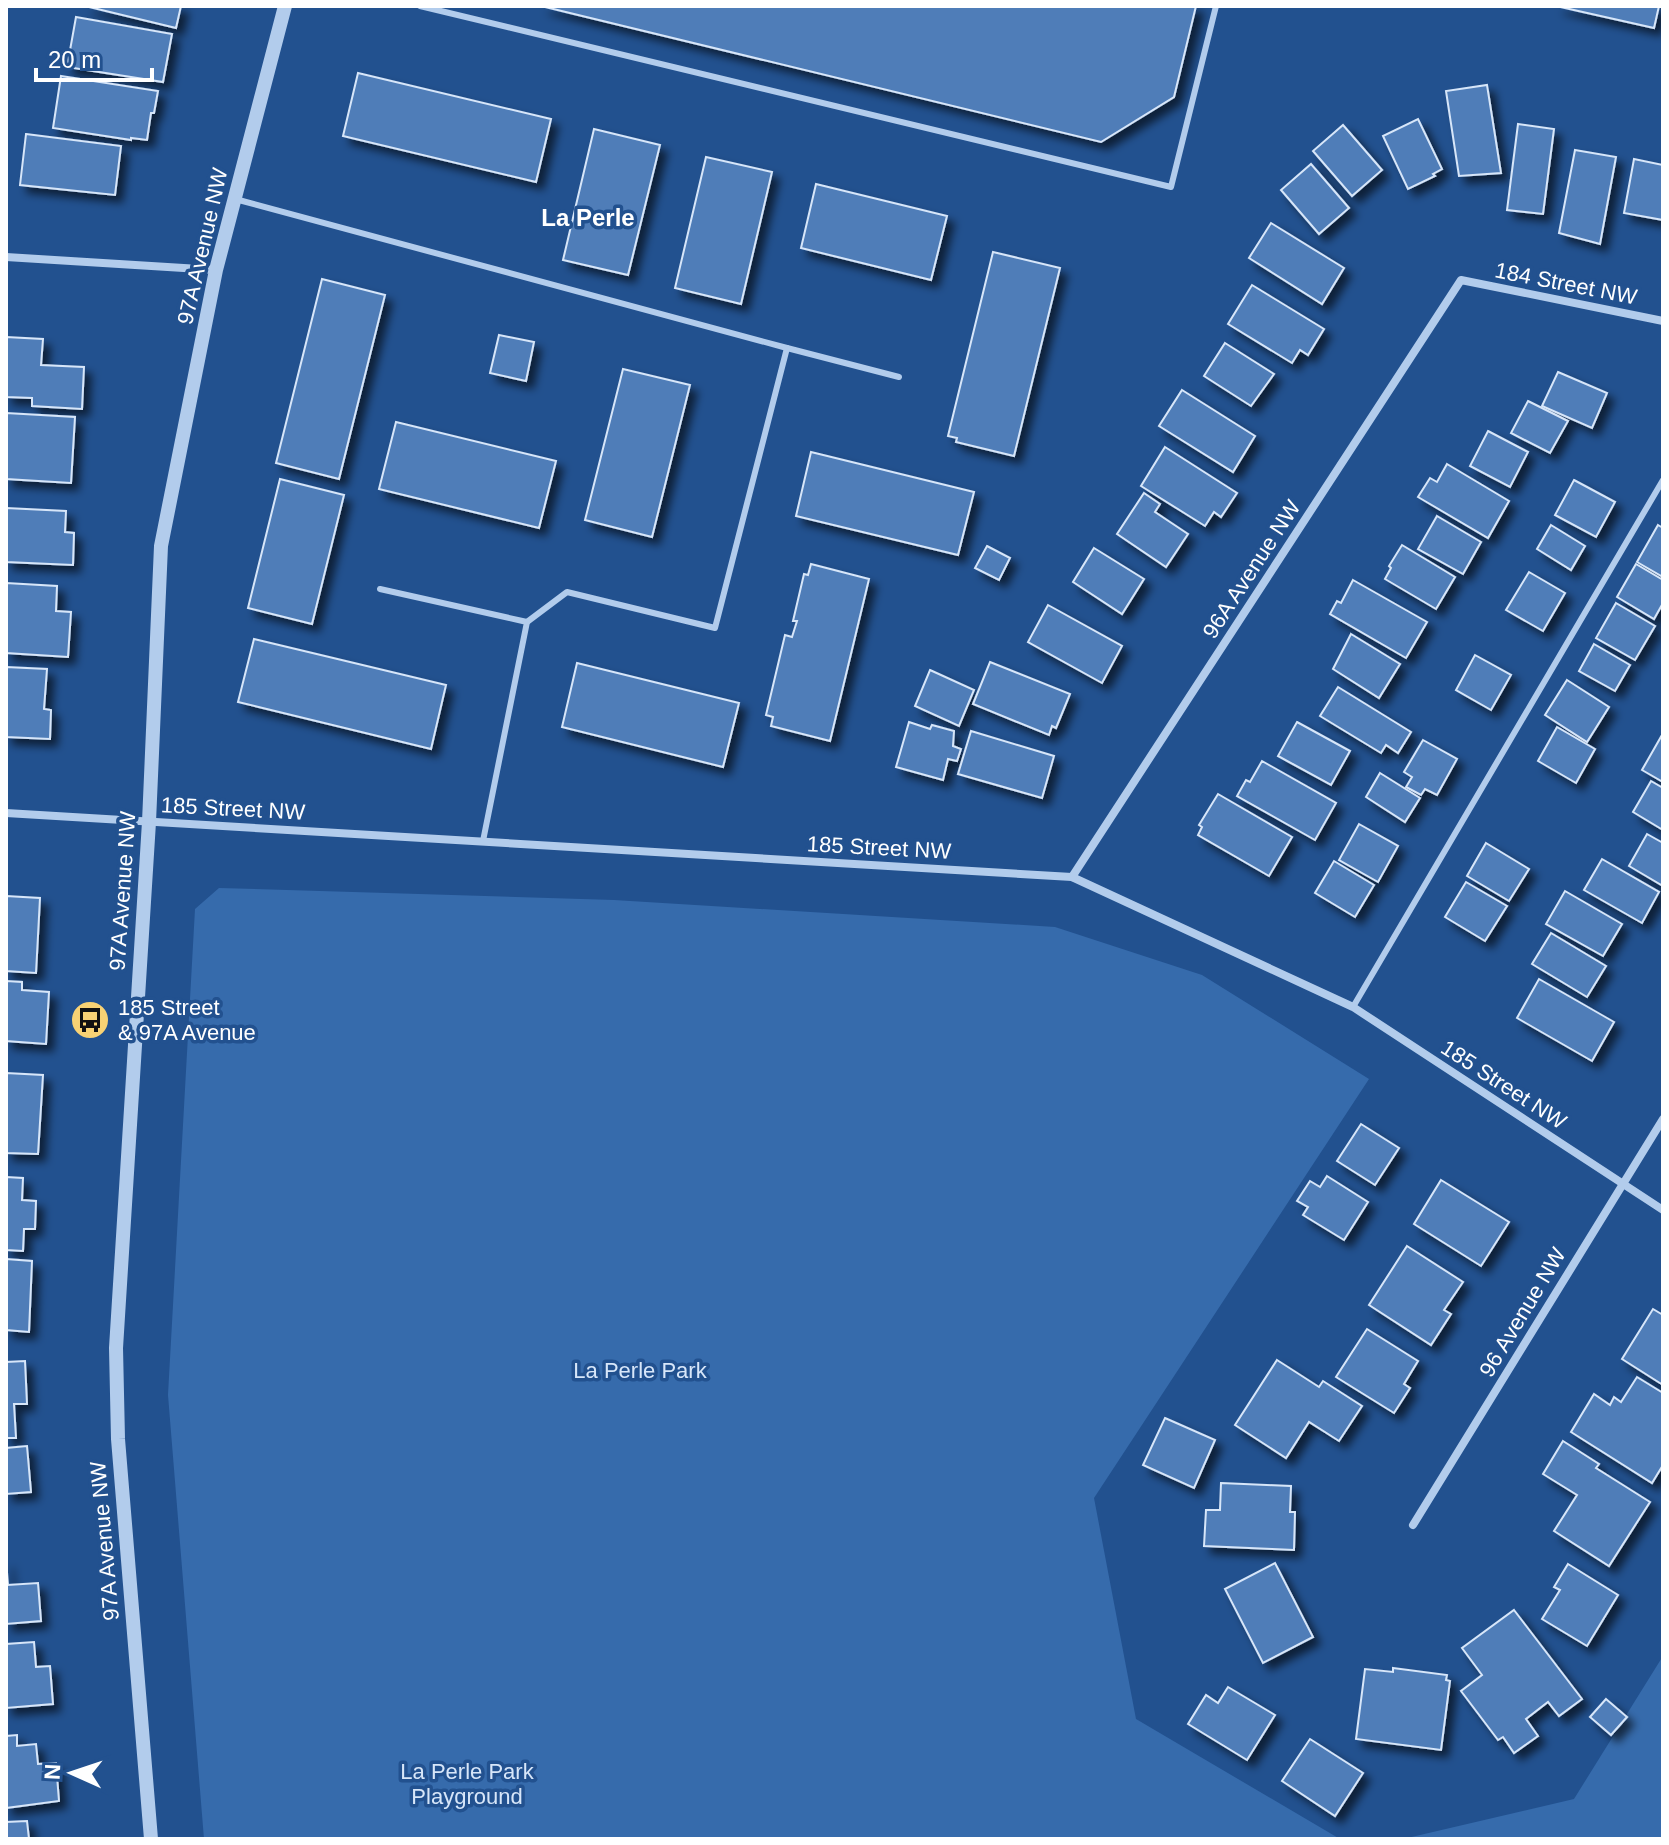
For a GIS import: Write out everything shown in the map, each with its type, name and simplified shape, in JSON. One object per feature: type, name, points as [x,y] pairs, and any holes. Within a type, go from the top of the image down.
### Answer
[{"type":"street","name":"97A Avenue NW","points":[[151,1839],[118,1439],[116,1348],[149,822],[161,546],[216,270],[285,6]]},
{"type":"street","points":[[6,257],[216,270]]},
{"type":"street","name":"184 Street NW","points":[[1461,280],[1663,321]]},
{"type":"street","name":"96A Avenue NW","points":[[1072,877],[1461,280]]},
{"type":"street","name":"185 Street NW","points":[[6,813],[1072,877],[1353,1007],[1663,1210]]},
{"type":"street","name":"96 Avenue NW","points":[[1413,1525],[1663,1119]]},
{"type":"lane","points":[[420,6],[1171,187],[1216,6]]},
{"type":"lane","points":[[235,199],[899,377]]},
{"type":"lane","points":[[483,841],[527,622],[567,592],[715,628],[787,348]]},
{"type":"lane","points":[[1353,1007],[1663,480]]},
{"type":"lane","points":[[380,589],[527,622]]},
{"type":"green space","name":"La Perle Park","points":[[219,888],[614,900],[1055,927],[1202,975],[1369,1079],[1094,1498],[1136,1719],[1340,1839],[204,1839],[168,1395],[195,909]]},
{"type":"green space","points":[[1663,1656],[1663,1839],[1403,1839],[1574,1799]]},
{"type":"building","points":[[85,6],[181,6],[176,28]]},
{"type":"building","points":[[541,6],[1196,6],[1174,97],[1101,142]]},
{"type":"building","points":[[1556,6],[1659,6],[1654,28]]},
{"type":"building","points":[[76,17],[172,34],[163,82],[67,67]]},
{"type":"building","points":[[358,73],[551,119],[536,182],[343,136]]},
{"type":"building","points":[[61,76],[158,91],[147,140],[53,128]]},
{"type":"building","points":[[1487,85],[1501,173],[1459,176],[1446,91]]},
{"type":"building","points":[[1418,119],[1442,169],[1433,174],[1435,176],[1408,189],[1383,136]]},
{"type":"building","points":[[1518,124],[1554,129],[1543,214],[1507,210]]},
{"type":"building","points":[[1343,125],[1382,170],[1352,196],[1313,151]]},
{"type":"building","points":[[594,129],[660,145],[628,275],[563,260]]},
{"type":"building","points":[[26,134],[121,146],[115,195],[20,185]]},
{"type":"building","points":[[1575,150],[1616,157],[1600,244],[1559,233]]},
{"type":"building","points":[[706,157],[772,172],[741,304],[675,288]]},
{"type":"building","points":[[1634,159],[1663,165],[1663,220],[1624,213]]},
{"type":"building","points":[[1311,164],[1349,208],[1319,234],[1281,190]]},
{"type":"building","points":[[816,184],[947,216],[931,280],[801,248]]},
{"type":"building","points":[[1271,223],[1344,268],[1322,304],[1249,258]]},
{"type":"building","points":[[993,252],[1060,268],[1014,456],[956,442],[957,438],[948,436]]},
{"type":"building","points":[[322,279],[385,295],[339,479],[276,463]]},
{"type":"building","points":[[1252,285],[1324,329],[1308,355],[1300,350],[1292,363],[1228,324]]},
{"type":"building","points":[[499,335],[534,342],[526,381],[490,373]]},
{"type":"building","points":[[6,337],[43,339],[41,365],[84,367],[82,409],[32,406],[32,398],[6,397]]},
{"type":"building","points":[[1225,343],[1274,374],[1251,406],[1204,376]]},
{"type":"building","points":[[623,369],[690,385],[652,537],[585,520]]},
{"type":"building","points":[[1558,372],[1607,393],[1592,428],[1542,406]]},
{"type":"building","points":[[1182,390],[1255,436],[1233,472],[1159,426]]},
{"type":"building","points":[[1528,401],[1568,421],[1550,453],[1511,433]]},
{"type":"building","points":[[6,413],[75,417],[71,483],[6,479]]},
{"type":"building","points":[[396,422],[556,461],[539,528],[379,489]]},
{"type":"building","points":[[1488,431],[1528,452],[1510,487],[1470,466]]},
{"type":"building","points":[[1165,447],[1237,493],[1221,517],[1214,512],[1205,526],[1141,486]]},
{"type":"building","points":[[811,452],[974,492],[958,555],[796,516]]},
{"type":"building","points":[[1447,464],[1509,501],[1488,538],[1418,497],[1430,478],[1437,482]]},
{"type":"building","points":[[280,479],[344,495],[312,624],[248,608]]},
{"type":"building","points":[[1574,480],[1615,502],[1596,537],[1555,515]]},
{"type":"building","points":[[1144,493],[1160,504],[1155,512],[1188,534],[1166,567],[1117,534]]},
{"type":"building","points":[[6,508],[66,511],[65,532],[74,533],[73,565],[6,562]]},
{"type":"building","points":[[1437,516],[1481,542],[1463,574],[1418,549]]},
{"type":"building","points":[[1551,525],[1585,546],[1571,570],[1537,549]]},
{"type":"building","points":[[1658,525],[1663,528],[1663,577],[1637,562]]},
{"type":"building","points":[[1402,545],[1455,577],[1436,609],[1385,579]]},
{"type":"building","points":[[987,546],[1010,558],[999,580],[975,568]]},
{"type":"building","points":[[1094,548],[1144,579],[1122,614],[1073,582]]},
{"type":"building","points":[[811,564],[869,579],[830,741],[771,726],[773,717],[766,715],[785,635],[792,637],[804,574],[808,575]]},
{"type":"building","points":[[1636,564],[1663,580],[1663,603],[1654,619],[1617,597]]},
{"type":"building","points":[[1529,572],[1565,593],[1543,631],[1506,610]]},
{"type":"building","points":[[1353,580],[1427,622],[1406,658],[1330,614],[1337,601],[1341,603]]},
{"type":"building","points":[[6,583],[57,586],[56,611],[71,612],[68,657],[6,653]]},
{"type":"building","points":[[1616,603],[1655,626],[1635,660],[1596,638]]},
{"type":"building","points":[[1048,605],[1122,646],[1102,683],[1028,642]]},
{"type":"building","points":[[1351,634],[1400,664],[1379,698],[1333,669]]},
{"type":"building","points":[[254,639],[446,685],[431,749],[238,702]]},
{"type":"building","points":[[1594,644],[1630,665],[1615,691],[1579,671]]},
{"type":"building","points":[[1475,655],[1511,675],[1491,710],[1456,690]]},
{"type":"building","points":[[990,662],[1070,694],[1056,728],[1052,726],[1049,735],[973,704]]},
{"type":"building","points":[[577,663],[739,703],[723,767],[562,727]]},
{"type":"building","points":[[6,667],[47,669],[44,709],[51,710],[50,739],[6,737]]},
{"type":"building","points":[[930,670],[974,690],[959,726],[915,706]]},
{"type":"building","points":[[1567,680],[1609,707],[1587,742],[1545,715]]},
{"type":"building","points":[[1338,687],[1411,732],[1398,753],[1386,745],[1381,753],[1320,716]]},
{"type":"building","points":[[909,722],[930,729],[932,725],[954,731],[953,746],[961,749],[957,761],[948,759],[943,780],[896,767]]},
{"type":"building","points":[[1297,722],[1350,751],[1331,785],[1278,756]]},
{"type":"building","points":[[1557,727],[1595,749],[1576,783],[1538,761]]},
{"type":"building","points":[[971,731],[1054,756],[1042,798],[958,774]]},
{"type":"building","points":[[1663,736],[1663,782],[1642,770]]},
{"type":"building","points":[[1423,740],[1457,759],[1437,795],[1425,789],[1421,795],[1406,787],[1412,777],[1404,772]]},
{"type":"building","points":[[1262,761],[1336,803],[1315,840],[1237,796],[1246,780],[1250,782]]},
{"type":"building","points":[[1380,773],[1420,798],[1405,822],[1366,797]]},
{"type":"building","points":[[1651,781],[1663,788],[1663,830],[1633,812]]},
{"type":"building","points":[[1218,794],[1292,837],[1269,876],[1198,835],[1202,827],[1199,825]]},
{"type":"building","points":[[1359,824],[1398,846],[1378,882],[1339,860]]},
{"type":"building","points":[[1647,834],[1663,843],[1663,886],[1629,866]]},
{"type":"building","points":[[1486,843],[1529,869],[1509,901],[1467,876]]},
{"type":"building","points":[[1602,859],[1659,892],[1642,923],[1584,890]]},
{"type":"building","points":[[1334,861],[1374,885],[1355,917],[1315,893]]},
{"type":"building","points":[[1466,882],[1507,906],[1485,941],[1445,917]]},
{"type":"building","points":[[1565,891],[1622,924],[1603,956],[1546,924]]},
{"type":"building","points":[[6,896],[40,898],[36,973],[6,971]]},
{"type":"building","points":[[1551,933],[1606,966],[1587,997],[1532,964]]},
{"type":"building","points":[[1539,979],[1614,1022],[1592,1061],[1517,1018]]},
{"type":"building","points":[[6,981],[22,982],[22,990],[49,992],[46,1044],[6,1041]]},
{"type":"building","points":[[6,1073],[43,1075],[38,1154],[6,1153]]},
{"type":"building","points":[[1361,1124],[1399,1148],[1375,1185],[1337,1161]]},
{"type":"building","points":[[1327,1176],[1368,1202],[1344,1240],[1303,1215],[1308,1207],[1297,1201],[1310,1181],[1320,1187]]},
{"type":"building","points":[[6,1177],[23,1178],[22,1200],[36,1201],[35,1229],[24,1229],[23,1251],[6,1250]]},
{"type":"building","points":[[1441,1180],[1509,1222],[1481,1266],[1414,1224]]},
{"type":"building","points":[[1407,1246],[1463,1282],[1444,1310],[1451,1314],[1431,1345],[1369,1305]]},
{"type":"building","points":[[6,1259],[32,1261],[29,1332],[6,1330]]},
{"type":"building","points":[[1653,1309],[1663,1315],[1663,1385],[1622,1359]]},
{"type":"building","points":[[1367,1329],[1418,1361],[1404,1384],[1410,1388],[1394,1413],[1336,1377]]},
{"type":"building","points":[[1277,1360],[1319,1387],[1323,1381],[1362,1406],[1339,1441],[1309,1422],[1286,1458],[1235,1425]]},
{"type":"building","points":[[25,1361],[27,1404],[14,1404],[16,1438],[6,1438],[6,1362]]},
{"type":"building","points":[[1637,1377],[1663,1393],[1663,1465],[1652,1483],[1571,1432],[1594,1394],[1610,1405],[1614,1397],[1621,1402]]},
{"type":"building","points":[[1165,1418],[1215,1440],[1194,1488],[1143,1465]]},
{"type":"building","points":[[1563,1441],[1599,1464],[1596,1468],[1650,1502],[1609,1566],[1554,1531],[1577,1495],[1543,1474]]},
{"type":"building","points":[[27,1446],[31,1492],[6,1494],[6,1448]]},
{"type":"building","points":[[1221,1483],[1291,1486],[1290,1512],[1295,1512],[1294,1550],[1204,1546],[1206,1510],[1220,1510]]},
{"type":"building","points":[[6,1560],[8,1585],[38,1583],[41,1621],[6,1624]]},
{"type":"building","points":[[1275,1563],[1313,1637],[1263,1663],[1225,1589]]},
{"type":"building","points":[[1568,1564],[1618,1595],[1587,1646],[1542,1619],[1560,1590],[1554,1587]]},
{"type":"building","points":[[1514,1610],[1582,1699],[1559,1716],[1548,1702],[1526,1719],[1538,1736],[1514,1753],[1503,1737],[1498,1740],[1461,1691],[1482,1675],[1462,1648]]},
{"type":"building","points":[[34,1642],[36,1667],[50,1666],[53,1704],[6,1708],[6,1644]]},
{"type":"building","points":[[1393,1668],[1447,1675],[1446,1680],[1450,1681],[1441,1750],[1356,1739],[1365,1669],[1393,1672]]},
{"type":"building","points":[[1228,1687],[1275,1715],[1247,1760],[1188,1724],[1206,1695],[1218,1703]]},
{"type":"building","points":[[1606,1699],[1627,1717],[1611,1735],[1590,1717]]},
{"type":"building","points":[[17,1735],[17,1746],[36,1744],[38,1764],[56,1763],[59,1801],[6,1808],[6,1736]]},
{"type":"building","points":[[1310,1739],[1363,1773],[1335,1816],[1282,1781]]},
{"type":"building","points":[[27,1821],[29,1839],[6,1839],[6,1822]]},
{"type":"place","name":"185 Street & 97A Avenue","points":[[90,1020]]},
{"type":"district","name":"La Perle","points":[[588,218]]},
{"type":"park label","name":"La Perle Park Playground","points":[[467,1784]]}]
